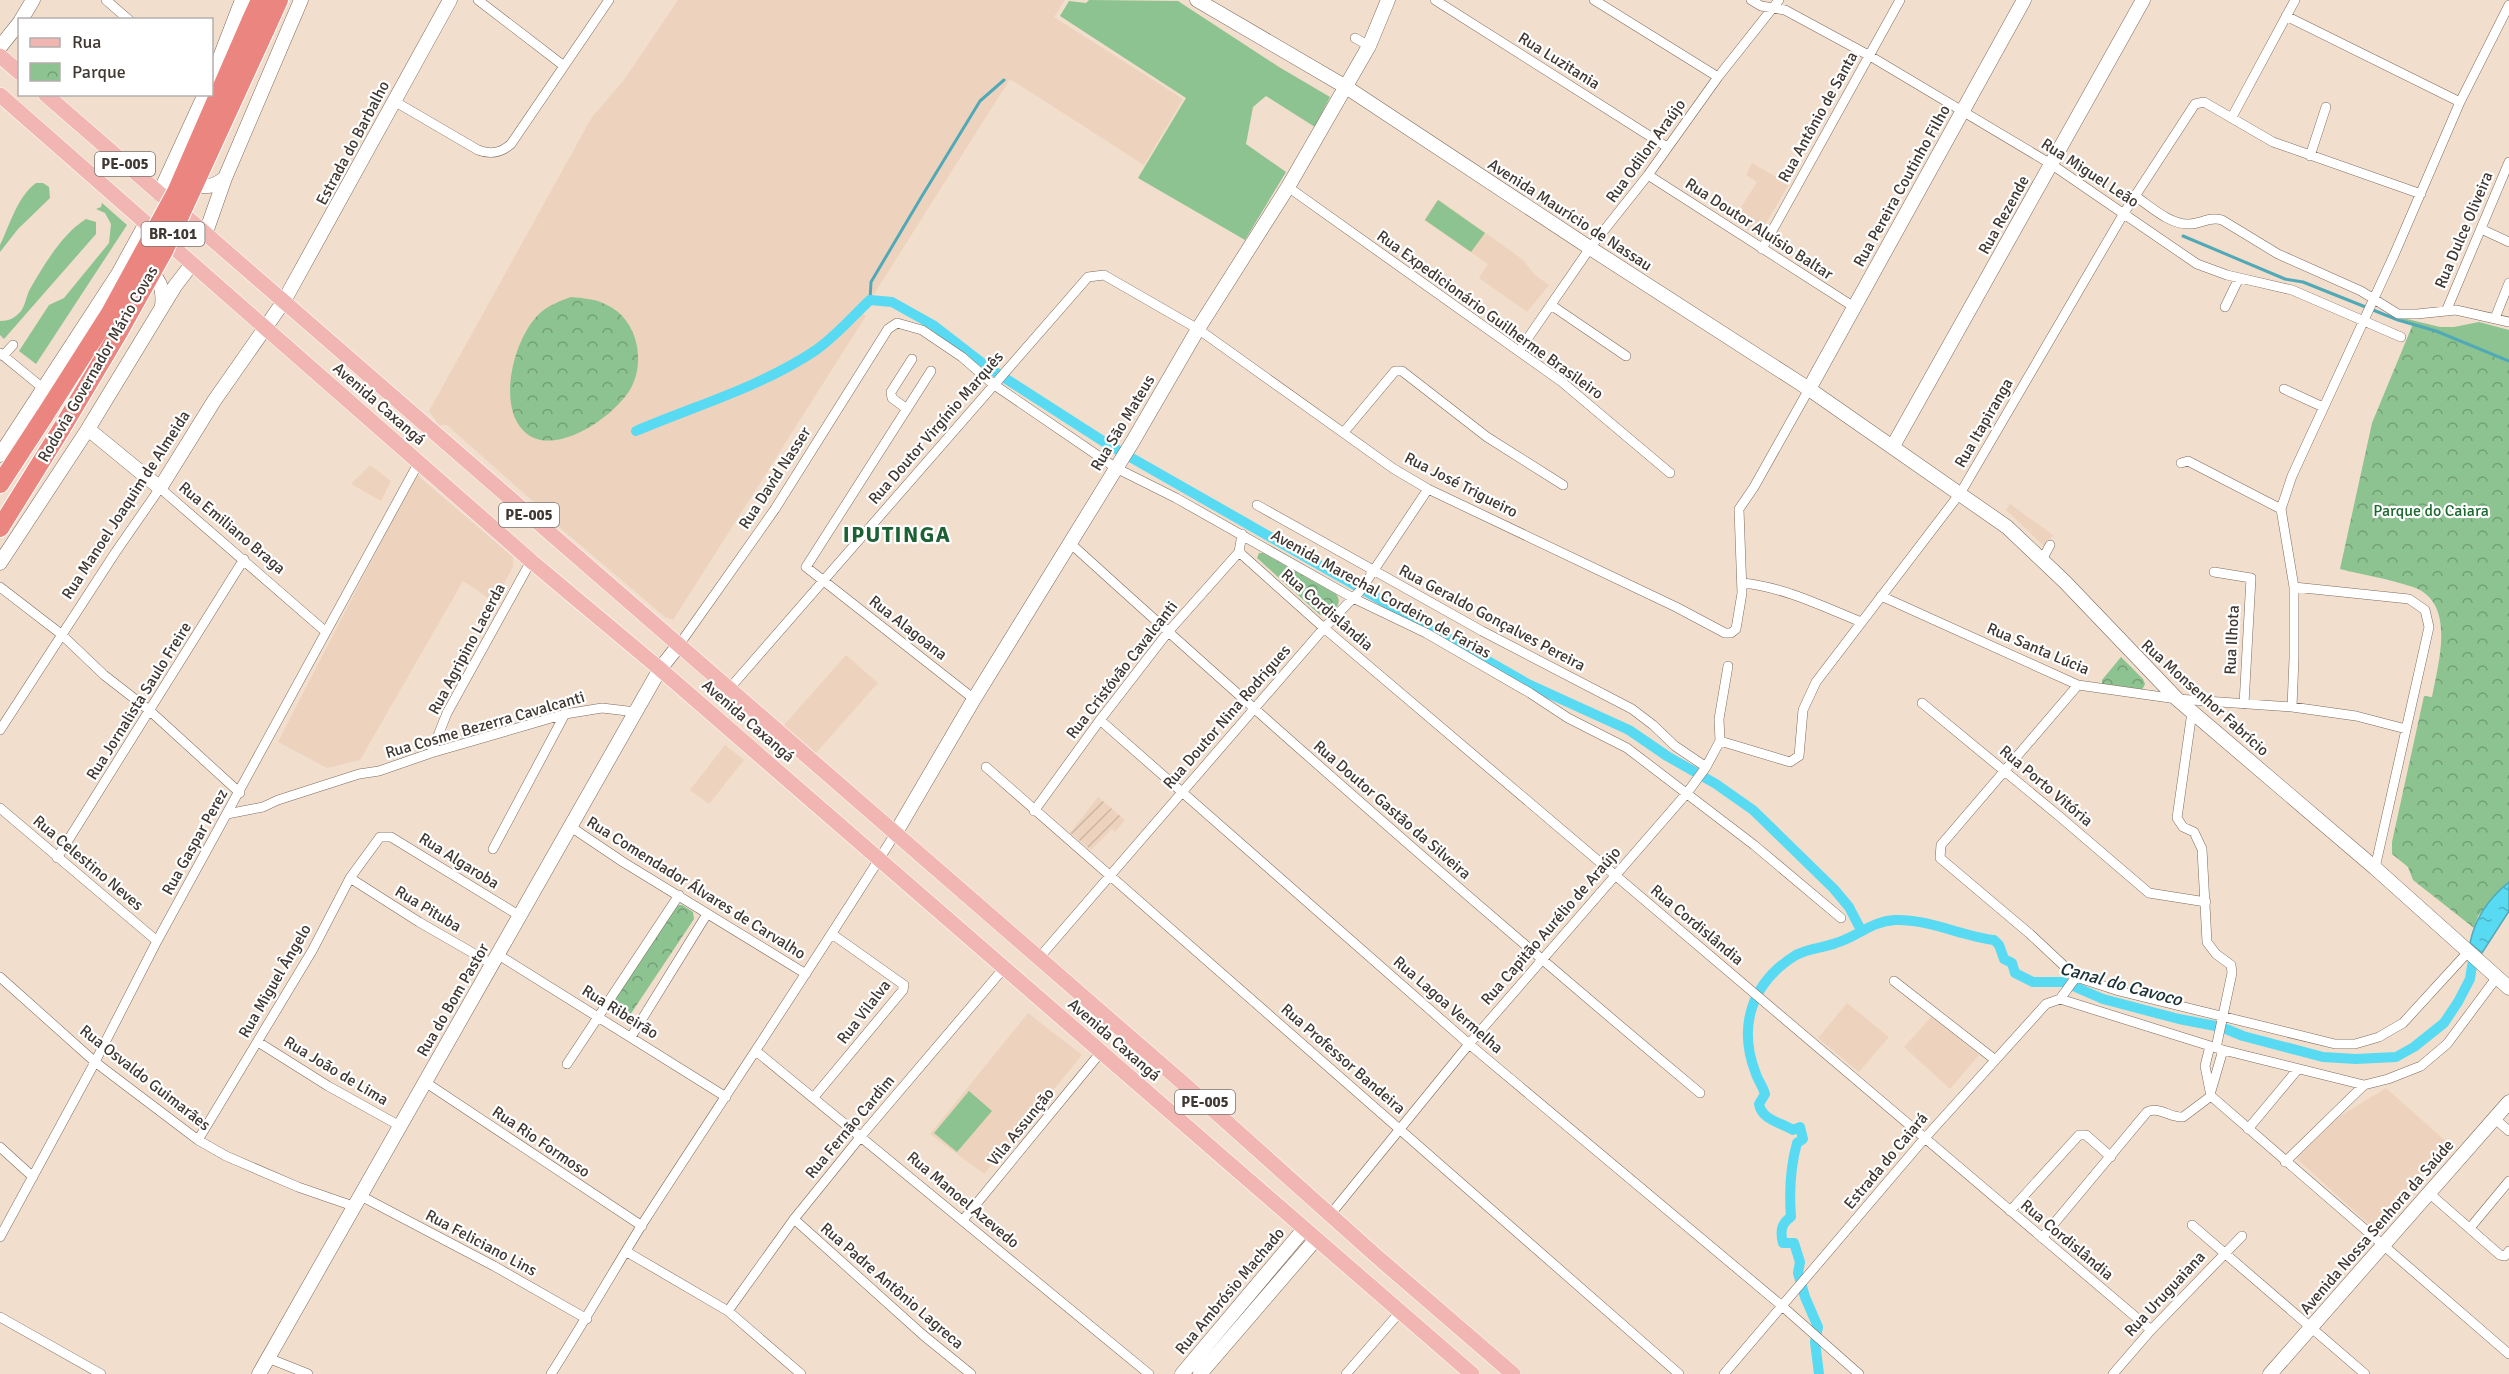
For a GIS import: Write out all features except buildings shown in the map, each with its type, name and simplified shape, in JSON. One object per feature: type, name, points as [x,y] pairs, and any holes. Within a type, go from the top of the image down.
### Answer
[{"type":"highway","name":"Rodovia Governador Mário Covas","points":[[0,528],[119,333],[165,251],[258,27],[260,0]]},
{"type":"highway","name":"Rodovia Governador Mário Covas","points":[[0,484],[110,313],[176,192],[258,27],[279,0]]},
{"type":"main road","points":[[0,56],[18,71]]},
{"type":"main road","name":"Avenida Caxangá","points":[[0,95],[531,561],[660,669],[1472,1374]]},
{"type":"main road","name":"Avenida Caxangá","points":[[47,96],[1192,1091],[1513,1374]]},
{"type":"street","points":[[22,18],[33,0]]},
{"type":"street","points":[[106,0],[127,18]]},
{"type":"street","points":[[213,75],[242,0]]},
{"type":"street","points":[[205,235],[225,178],[302,0]]},
{"type":"street","name":"Estrada do Barbalho","points":[[284,301],[450,0]]},
{"type":"street","points":[[478,0],[564,66]]},
{"type":"street","points":[[394,100],[478,150],[485,153],[500,152],[511,144],[609,0]]},
{"type":"street","name":"Avenida Maurício de Nassau","points":[[1197,0],[1346,87],[1920,464]]},
{"type":"street","name":"Rua São Mateus","points":[[551,1374],[642,1226],[895,834],[974,699],[1133,441],[1197,329],[1288,187],[1369,46],[1388,0]]},
{"type":"street","name":"Rua Luzitania","points":[[1435,0],[1667,147]]},
{"type":"street","points":[[1594,0],[1718,77]]},
{"type":"street","name":"Rua Miguel Leão","points":[[1752,0],[1761,6],[1777,4],[1870,56],[2051,165],[2197,264],[2239,278],[2292,290],[2364,317],[2401,337]]},
{"type":"street","name":"Rua Antônio de Santa","points":[[1762,249],[1900,0]]},
{"type":"street","name":"Rua Pereira Coutinho Filho","points":[[1809,389],[2024,0]]},
{"type":"street","name":"Rua Rezende","points":[[1893,446],[2143,0]]},
{"type":"street","points":[[2295,0],[2232,117],[2273,142],[2421,194]]},
{"type":"street","points":[[2292,707],[2295,658],[2294,587],[2281,509],[2292,476],[2421,194],[2460,102],[2508,2]]},
{"type":"street","name":"Rua Odilon Araújo","points":[[1519,351],[1590,249],[1648,175],[1718,77],[1777,4]]},
{"type":"street","points":[[2286,15],[2460,102]]},
{"type":"street","points":[[0,46],[18,24]]},
{"type":"street","points":[[1355,38],[1369,46]]},
{"type":"street","points":[[159,194],[204,96]]},
{"type":"street","name":"Rua Itapiranga","points":[[1720,741],[1790,762],[1799,756],[1803,710],[1816,682],[1961,492],[2124,213],[2195,104],[2199,102],[2232,117]]},
{"type":"street","points":[[2310,156],[2326,107]]},
{"type":"street","points":[[177,153],[180,174],[187,182],[207,187],[225,178]]},
{"type":"street","name":"Rua Dulce Oliveira","points":[[2447,309],[2509,162]]},
{"type":"street","name":"Rua Doutor Aluísio Baltar","points":[[1648,175],[1854,307]]},
{"type":"street","name":"Rua Expedicionário Guilherme Brasileiro","points":[[1288,187],[1562,382],[1671,473]]},
{"type":"street","points":[[2135,196],[2178,223],[2189,224],[2213,218],[2222,220],[2278,254],[2373,298],[2398,314],[2417,314],[2447,309],[2509,322]]},
{"type":"street","points":[[0,454],[118,274],[146,223]]},
{"type":"street","points":[[2481,229],[2509,242]]},
{"type":"street","points":[[0,563],[88,429],[162,306],[192,264]]},
{"type":"street","points":[[118,274],[137,269],[156,278],[161,286],[162,306]]},
{"type":"street","name":"Rua José Trigueiro","points":[[1097,274],[1104,275],[1197,329],[1394,469],[1428,489],[1474,509],[1725,633],[1731,633],[1736,629],[1742,583]]},
{"type":"street","name":"Rua Doutor Virgínio Marquês","points":[[729,688],[1009,366],[1018,351],[1088,277],[1097,274]]},
{"type":"street","points":[[2225,307],[2239,278]]},
{"type":"street","points":[[2495,318],[2509,283]]},
{"type":"street","name":"Rua Manoel Joaquim de Almeida","points":[[0,730],[61,634],[284,301]]},
{"type":"street","points":[[1551,305],[1626,356]]},
{"type":"street","name":"Avenida Marechal Cordeiro de Farias","points":[[891,325],[904,323],[922,330],[1116,468],[1356,594],[1530,693],[1568,718],[1627,748],[1689,790],[1841,918]]},
{"type":"street","name":"Rua David Nasser","points":[[679,645],[775,509],[891,325]]},
{"type":"street","points":[[13,345],[2,354],[44,389]]},
{"type":"street","points":[[907,409],[892,398],[891,392],[912,359]]},
{"type":"street","points":[[823,581],[806,567],[930,371]]},
{"type":"street","points":[[1344,432],[1395,371],[1402,371],[1487,436],[1563,485]]},
{"type":"street","points":[[2283,388],[2323,407]]},
{"type":"street","points":[[1809,389],[1754,487],[1739,509],[1737,523],[1742,583],[1763,585],[1790,593],[1861,622]]},
{"type":"street","name":"Rua Emiliano Braga","points":[[88,429],[244,559],[326,632]]},
{"type":"street","name":"Rua Gaspar Perez","points":[[0,1238],[157,941],[419,462]]},
{"type":"street","points":[[2181,463],[2188,462],[2281,509]]},
{"type":"street","name":"Rua Monsenhor Fabrício","points":[[1920,464],[2007,527],[2177,699],[2375,868],[2469,953]]},
{"type":"street","name":"Rua Doutor Nina Rodrigues","points":[[1038,959],[1356,594],[1372,574],[1428,489]]},
{"type":"street","name":"Rua Geraldo Gonçalves Pereira","points":[[1257,505],[1372,574],[1632,709],[1705,768]]},
{"type":"street","points":[[1239,552],[1242,534]]},
{"type":"street","name":"Rua Doutor Gastão da Silveira","points":[[1070,543],[1254,709],[1541,960],[1700,1094]]},
{"type":"street","points":[[2042,560],[2050,545]]},
{"type":"street","name":"Rua Cordislândia","points":[[1239,552],[1324,628],[2151,1330]]},
{"type":"street","name":"Rua Cristóvão Cavalcanti","points":[[1034,811],[1168,632],[1239,552]]},
{"type":"street","name":"Rua Jornalista Saulo Freire","points":[[57,858],[244,559]]},
{"type":"street","name":"Rua Agripino Lacerda","points":[[431,753],[447,713],[531,561]]},
{"type":"street","name":"Rua Ilhota","points":[[2214,572],[2251,578],[2244,704]]},
{"type":"street","name":"Rua Alagoana","points":[[823,581],[974,699]]},
{"type":"street","points":[[0,586],[61,634],[104,675],[149,710],[240,793]]},
{"type":"street","points":[[2294,587],[2409,599],[2425,610],[2429,627],[2375,868]]},
{"type":"street","name":"Rua Santa Lúcia","points":[[1881,596],[2078,685],[2177,699],[2292,707],[2356,716],[2406,729]]},
{"type":"street","name":"Rua do Bom Pastor","points":[[259,1374],[660,669],[679,645]]},
{"type":"street","name":"Rua Capitão Aurélio de Araújo","points":[[1330,1215],[1469,1044],[1689,790],[1705,768],[1720,741],[1719,719],[1728,666]]},
{"type":"street","points":[[2078,685],[1941,845],[1940,858],[2030,934],[2075,978],[2335,1044],[2355,1044],[2379,1037],[2403,1023],[2469,953],[2509,988]]},
{"type":"street","name":"Rua Porto Vitória","points":[[1922,703],[2149,893],[2206,902]]},
{"type":"street","name":"Rua Cosme Bezerra Cavalcanti","points":[[227,814],[263,807],[360,774],[379,771],[431,753],[565,714],[603,708],[636,712]]},
{"type":"street","points":[[2192,712],[2177,818],[2179,823],[2194,832],[2202,849],[2207,942],[2213,951],[2230,965],[2232,973],[2217,1047],[2205,1066],[2211,1094],[2248,1129],[2506,1351],[2509,1340]]},
{"type":"street","points":[[493,849],[565,714]]},
{"type":"street","name":"Rua Lagoa Vermelha","points":[[1100,720],[1469,1044],[1782,1306],[1859,1374]]},
{"type":"street","name":"Rua Professor Bandeira","points":[[986,768],[1679,1374]]},
{"type":"street","name":"Rua Celestino Neves","points":[[0,808],[157,941]]},
{"type":"street","name":"Rua Comendador Álvares de Carvalho","points":[[571,827],[623,862],[806,974]]},
{"type":"street","name":"Rua Algaroba","points":[[380,837],[391,837],[520,916]]},
{"type":"street","name":"Rua Miguel Ângelo","points":[[198,1140],[312,951],[350,878],[380,837]]},
{"type":"street","name":"Rua Pituba","points":[[350,878],[419,922],[495,959]]},
{"type":"street","points":[[567,1064],[679,895]]},
{"type":"street","points":[[631,1037],[707,914]]},
{"type":"street","name":"Rua Vilalva","points":[[814,1097],[896,998],[904,985],[832,934]]},
{"type":"street","name":"Rua Ribeirão","points":[[495,959],[600,1017],[726,1097]]},
{"type":"street","name":"Rua Fernão Cardim","points":[[728,1311],[794,1219],[1004,968]]},
{"type":"street","points":[[2061,997],[2217,1047],[2364,1085],[2388,1079],[2421,1066],[2447,1044],[2495,976]]},
{"type":"street","name":"Rua Osvaldo Guimarães","points":[[0,977],[95,1062],[198,1140],[226,1156],[288,1182],[356,1200]]},
{"type":"street","name":"Estrada do Caiará","points":[[1724,1374],[1994,1059],[2046,1004],[2061,997],[2075,978]]},
{"type":"street","points":[[1894,981],[1994,1059]]},
{"type":"street","name":"Rua João de Lima","points":[[258,1042],[328,1086],[400,1126]]},
{"type":"street","name":"Rua Manoel Azevedo","points":[[756,1051],[862,1135],[1149,1374]]},
{"type":"street","name":"Vila Assunção","points":[[963,1220],[1101,1052]]},
{"type":"street","points":[[2248,1129],[2298,1069]]},
{"type":"street","name":"Rua Rio Formoso","points":[[425,1082],[642,1226]]},
{"type":"street","points":[[2286,1162],[2364,1085]]},
{"type":"street","points":[[2042,1238],[2147,1112],[2156,1110],[2178,1118],[2183,1117],[2211,1094]]},
{"type":"street","name":"Avenida Nossa Senhora da Saúde","points":[[2270,1374],[2509,1102]]},
{"type":"street","points":[[2494,1118],[2509,1131]]},
{"type":"street","points":[[2010,1211],[2079,1135],[2086,1135],[2111,1157]]},
{"type":"street","points":[[0,1147],[33,1177]]},
{"type":"street","points":[[2469,1228],[2509,1181]]},
{"type":"street","points":[[2429,1193],[2469,1228],[2506,1254]]},
{"type":"street","name":"Rua Feliciano Lins","points":[[356,1200],[494,1266],[587,1318]]},
{"type":"street","name":"Rua Padre Antônio Lagreca","points":[[794,1219],[970,1374]]},
{"type":"street","points":[[2192,1225],[2366,1374]]},
{"type":"street","name":"Rua Ambrósio Machado","points":[[1182,1374],[1310,1234]]},
{"type":"street","name":"Rua Ambrósio Machado","points":[[1200,1374],[1310,1234]]},
{"type":"street","name":"Rua Uruguaiana","points":[[2113,1374],[2151,1330],[2242,1236]]},
{"type":"street","points":[[627,1251],[728,1311],[801,1374]]},
{"type":"street","points":[[1346,1374],[1400,1312]]},
{"type":"street","points":[[0,1317],[101,1374]]},
{"type":"street","points":[[268,1358],[308,1374]]},
{"type":"shaded area","points":[[678,0],[1065,0],[1054,17],[1183,99],[1144,165],[1010,79],[862,313],[866,316],[673,620],[665,617],[559,527],[447,425],[439,425],[429,411],[592,117],[624,80]]},
{"type":"shaded area","points":[[1752,163],[1789,184],[1757,236],[1733,220],[1757,182],[1746,175]]},
{"type":"shaded area","points":[[1438,199],[1522,259],[1535,275],[1549,285],[1527,312],[1479,278],[1488,264],[1424,220]]},
{"type":"shaded area","points":[[370,465],[391,481],[381,501],[351,484]]},
{"type":"shaded area","points":[[416,474],[513,557],[513,567],[494,602],[463,581],[360,760],[327,768],[278,742]]},
{"type":"shaded area","points":[[2010,504],[2053,535],[2046,548],[2006,510]]},
{"type":"shaded area","points":[[846,655],[878,683],[816,753],[784,725]]},
{"type":"shaded area","points":[[725,745],[744,760],[709,804],[690,790]]},
{"type":"shaded area","points":[[1098,797],[1125,820],[1115,832],[1112,829],[1091,850],[1070,833]]},
{"type":"shaded area","points":[[1847,1003],[1889,1037],[1859,1072],[1818,1038]]},
{"type":"shaded area","points":[[1028,1013],[1082,1055],[984,1174],[930,1134]]},
{"type":"shaded area","points":[[1932,1016],[1979,1055],[1950,1089],[1904,1047]]},
{"type":"shaded area","points":[[2386,1088],[2449,1144],[2390,1209],[2388,1208],[2373,1228],[2295,1157],[2332,1121]]},
{"type":"green space","points":[[1089,0],[1178,1],[1279,67],[1330,97],[1315,127],[1266,96],[1253,107],[1246,144],[1286,172],[1245,240],[1138,178],[1186,98],[1060,16],[1069,1],[1086,3]]},
{"type":"green space","points":[[36,183],[43,183],[49,187],[50,198],[18,229],[0,252],[0,245],[19,203]]},
{"type":"green space","points":[[1438,200],[1485,233],[1471,252],[1425,220]]},
{"type":"green space","points":[[102,203],[127,225],[36,364],[19,351],[49,305],[64,298],[109,243],[111,224],[105,213],[96,209],[101,207]]},
{"type":"green space","points":[[86,219],[96,222],[96,234],[4,339],[0,335],[0,321],[12,319],[21,311],[30,289],[54,251],[77,225]]},
{"type":"green space","points":[[571,297],[603,303],[617,311],[626,320],[636,341],[638,365],[636,377],[623,399],[597,423],[564,438],[548,441],[533,438],[521,428],[514,416],[510,386],[512,369],[530,324],[551,306]]},
{"type":"green space","points":[[2378,312],[2440,327],[2479,322],[2509,330],[2509,361],[2436,331]]},
{"type":"green space","name":"Parque do Caiara","points":[[2413,324],[2509,361],[2509,882],[2478,916],[2474,928],[2413,880],[2408,867],[2392,854],[2392,842],[2424,696],[2432,697],[2438,668],[2441,635],[2440,620],[2435,606],[2427,595],[2413,587],[2340,569],[2372,423]]},
{"type":"green space","points":[[1259,553],[1263,553],[1336,594],[1339,600],[1336,608],[1329,616],[1320,615],[1257,558]]},
{"type":"green space","points":[[2121,657],[2143,679],[2145,684],[2142,690],[2102,685],[2102,680]]},
{"type":"green space","points":[[677,905],[682,905],[693,912],[694,919],[628,1018],[620,1020],[608,1009]]},
{"type":"green space","points":[[969,1091],[992,1111],[957,1152],[934,1133]]},
{"type":"water","points":[[2509,882],[2509,911],[2482,953],[2470,943],[2475,925],[2489,902]]},
{"type":"waterway","points":[[870,300],[871,282],[922,196],[980,101],[1004,80]]},
{"type":"waterway","points":[[2183,236],[2285,279],[2303,282],[2398,320],[2436,331],[2509,361]]},
{"type":"waterway","points":[[636,431],[728,395],[795,363],[830,339],[870,300],[892,302],[933,325],[986,366],[1109,445],[1528,684],[1629,730],[1667,756],[1716,784],[1753,810],[1834,889],[1849,907],[1861,930]]},
{"type":"waterway","name":"Canal do Cavoco","points":[[1819,1374],[1815,1342],[1818,1327],[1798,1273],[1800,1262],[1794,1243],[1783,1243],[1782,1235],[1783,1225],[1791,1217],[1793,1161],[1797,1143],[1803,1139],[1800,1127],[1793,1130],[1772,1120],[1761,1109],[1759,1104],[1765,1094],[1750,1056],[1748,1039],[1752,1007],[1759,992],[1769,978],[1796,955],[1844,940],[1879,923],[1895,920],[1920,922],[1994,940],[1999,945],[2004,959],[2012,963],[2015,973],[2033,982],[2064,982],[2103,999],[2179,1019],[2221,1027],[2243,1036],[2323,1057],[2356,1059],[2396,1057],[2414,1047],[2444,1023],[2470,979],[2474,953]]},
{"type":"district","name":"IPUTINGA","points":[[897,534]]}]
